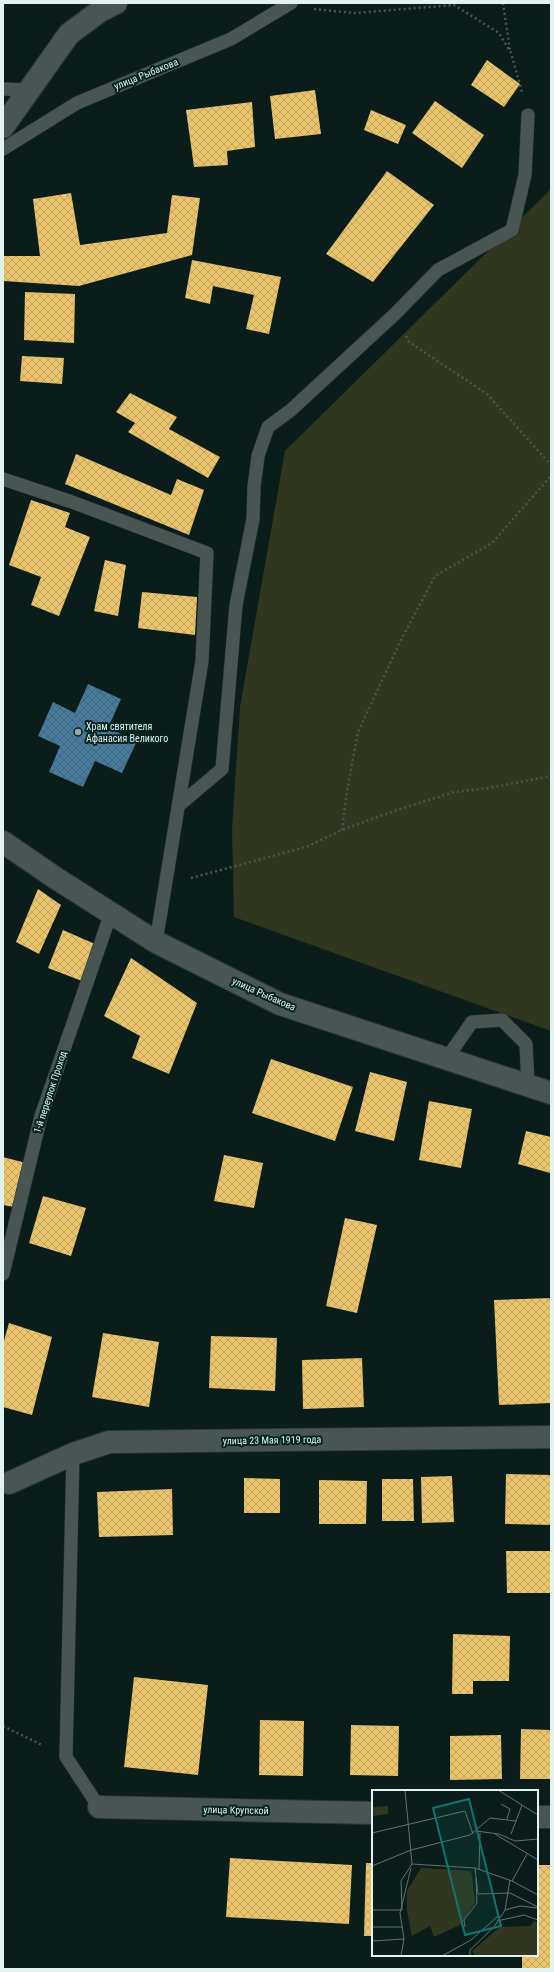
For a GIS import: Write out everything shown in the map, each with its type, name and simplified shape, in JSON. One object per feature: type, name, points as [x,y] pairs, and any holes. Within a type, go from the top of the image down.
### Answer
[{"type":"street","points":[[3,127],[69,34],[100,11],[116,3]]},
{"type":"street","name":"улица Рыбакова","points":[[3,842],[156,942],[280,1004],[551,1093]]},
{"type":"street","name":"улица 23 Мая 1919 года","points":[[5,1482],[73,1454],[109,1442],[551,1437]]},
{"type":"street","name":"улица Крупской","points":[[99,1807],[372,1813]]},
{"type":"street","points":[[538,1817],[551,1817]]},
{"type":"lane","name":"улица Рыбакова","points":[[3,149],[77,102],[231,39],[287,5]]},
{"type":"lane","points":[[3,89],[28,90]]},
{"type":"lane","points":[[178,806],[222,769],[236,605],[252,527],[254,487],[258,456],[268,427],[291,410],[395,314],[438,270],[512,230],[525,175],[528,115]]},
{"type":"lane","points":[[3,479],[72,502],[207,553],[202,661],[156,942]]},
{"type":"lane","name":"1-й переулок Проход","points":[[3,1274],[40,1116],[111,913]]},
{"type":"lane","points":[[447,1058],[472,1022],[502,1020],[526,1044],[528,1085]]},
{"type":"lane","points":[[73,1454],[66,1757],[99,1807]]},
{"type":"path","points":[[503,3],[511,53],[528,115]]},
{"type":"path","points":[[287,5],[355,13],[454,5],[499,33],[511,53]]},
{"type":"path","points":[[395,314],[409,342],[487,394],[551,465]]},
{"type":"path","points":[[342,830],[347,791],[358,732],[401,640],[435,576],[492,543],[551,476]]},
{"type":"path","points":[[168,876],[192,878],[306,848],[342,830],[397,810],[454,792],[489,788],[551,776]]},
{"type":"path","points":[[3,1726],[66,1757]]},
{"type":"green space","points":[[551,189],[551,1031],[234,917],[232,830],[240,707],[285,451]]},
{"type":"building: Жильё","points":[[487,60],[520,84],[504,107],[471,85]]},
{"type":"building: Жильё","points":[[315,90],[321,134],[275,139],[270,96]]},
{"type":"building: Жильё","points":[[435,101],[484,135],[462,168],[412,133]]},
{"type":"building: Жильё","points":[[252,102],[255,147],[227,151],[228,165],[194,167],[186,110]]},
{"type":"building: Жильё","points":[[371,110],[406,125],[398,144],[364,130]]},
{"type":"building: Жильё","points":[[387,171],[434,205],[373,282],[326,254]]},
{"type":"building: Жильё","points":[[71,193],[80,245],[167,233],[172,195],[200,198],[192,255],[79,286],[3,281],[3,256],[40,256],[33,199]]},
{"type":"building: Жильё","points":[[192,260],[281,277],[269,334],[246,329],[254,295],[213,286],[210,304],[185,298]]},
{"type":"building: Жильё","points":[[25,292],[75,294],[74,343],[24,340]]},
{"type":"building: Жильё","points":[[22,356],[64,358],[62,384],[20,381]]},
{"type":"building: Жильё","points":[[130,393],[177,417],[169,429],[220,457],[208,478],[128,432],[135,423],[116,412]]},
{"type":"building: Жильё","points":[[76,454],[171,495],[177,479],[204,490],[189,535],[65,484]]},
{"type":"building: Жильё","points":[[31,500],[70,513],[65,527],[90,537],[59,616],[31,605],[41,577],[9,565]]},
{"type":"building: Жильё","points":[[105,560],[126,565],[118,616],[94,611]]},
{"type":"building: Жильё","points":[[142,592],[197,597],[195,635],[138,628]]},
{"type":"building: Жильё","points":[[38,889],[61,905],[39,954],[16,942]]},
{"type":"building: Жильё","points":[[63,930],[95,944],[82,981],[48,968]]},
{"type":"building: Жильё","points":[[131,958],[197,1003],[169,1074],[132,1058],[140,1036],[104,1016]]},
{"type":"building: Жильё","points":[[271,1059],[353,1087],[335,1141],[252,1113]]},
{"type":"building: Жильё","points":[[370,1072],[407,1082],[394,1141],[355,1131]]},
{"type":"building: Жильё","points":[[429,1101],[472,1109],[461,1168],[419,1160]]},
{"type":"building: Жильё","points":[[526,1131],[551,1137],[550,1173],[518,1164]]},
{"type":"building: Жильё","points":[[224,1155],[263,1163],[254,1208],[214,1201]]},
{"type":"building: Жильё","points":[[3,1157],[26,1163],[14,1207],[3,1205]]},
{"type":"building: Жильё","points":[[43,1196],[86,1208],[71,1256],[29,1243]]},
{"type":"building: Жильё","points":[[345,1218],[377,1225],[357,1313],[326,1306]]},
{"type":"building: Жильё","points":[[551,1298],[551,1403],[499,1405],[494,1300]]},
{"type":"building: Жильё","points":[[9,1323],[52,1337],[32,1415],[3,1407],[3,1344]]},
{"type":"building: Жильё","points":[[103,1333],[159,1342],[149,1407],[92,1397]]},
{"type":"building: Жильё","points":[[211,1336],[277,1338],[275,1391],[209,1388]]},
{"type":"building: Жильё","points":[[362,1358],[364,1407],[303,1409],[302,1360]]},
{"type":"building: Жильё","points":[[506,1474],[551,1475],[551,1525],[505,1524]]},
{"type":"building: Жильё","points":[[452,1476],[454,1522],[422,1523],[421,1477]]},
{"type":"building: Жильё","points":[[244,1478],[280,1479],[280,1513],[244,1513]]},
{"type":"building: Жильё","points":[[382,1479],[413,1479],[414,1521],[382,1521]]},
{"type":"building: Жильё","points":[[319,1480],[367,1481],[366,1524],[319,1524]]},
{"type":"building: Жильё","points":[[172,1489],[173,1535],[99,1537],[97,1492]]},
{"type":"building: Жильё","points":[[506,1551],[551,1551],[551,1593],[507,1593]]},
{"type":"building: Жильё","points":[[453,1634],[510,1636],[509,1681],[473,1681],[473,1694],[452,1694]]},
{"type":"building: Жильё","points":[[134,1677],[208,1685],[198,1775],[124,1767]]},
{"type":"building: Жильё","points":[[260,1720],[304,1721],[303,1776],[259,1775]]},
{"type":"building: Жильё","points":[[351,1725],[399,1726],[398,1776],[350,1775]]},
{"type":"building: Жильё","points":[[521,1729],[551,1730],[551,1779],[520,1779]]},
{"type":"building: Жильё","points":[[501,1735],[502,1779],[450,1780],[450,1736]]},
{"type":"building: Жильё","points":[[230,1858],[352,1865],[349,1924],[226,1917]]},
{"type":"building: Жильё","points":[[366,1863],[372,1863],[372,1936],[364,1936]]},
{"type":"building: Жильё","points":[[538,1865],[551,1865],[551,1969],[522,1969],[522,1956],[538,1956]]},
{"type":"building: Учреждения","name":"Храм святителя Афанасия Великого","points":[[88,684],[121,699],[108,728],[137,741],[122,773],[95,761],[83,787],[49,772],[60,746],[38,736],[53,702],[75,713]]},
{"type":"place","name":"Храм святителя Афанасия Великого","points":[[78,732]]}]
